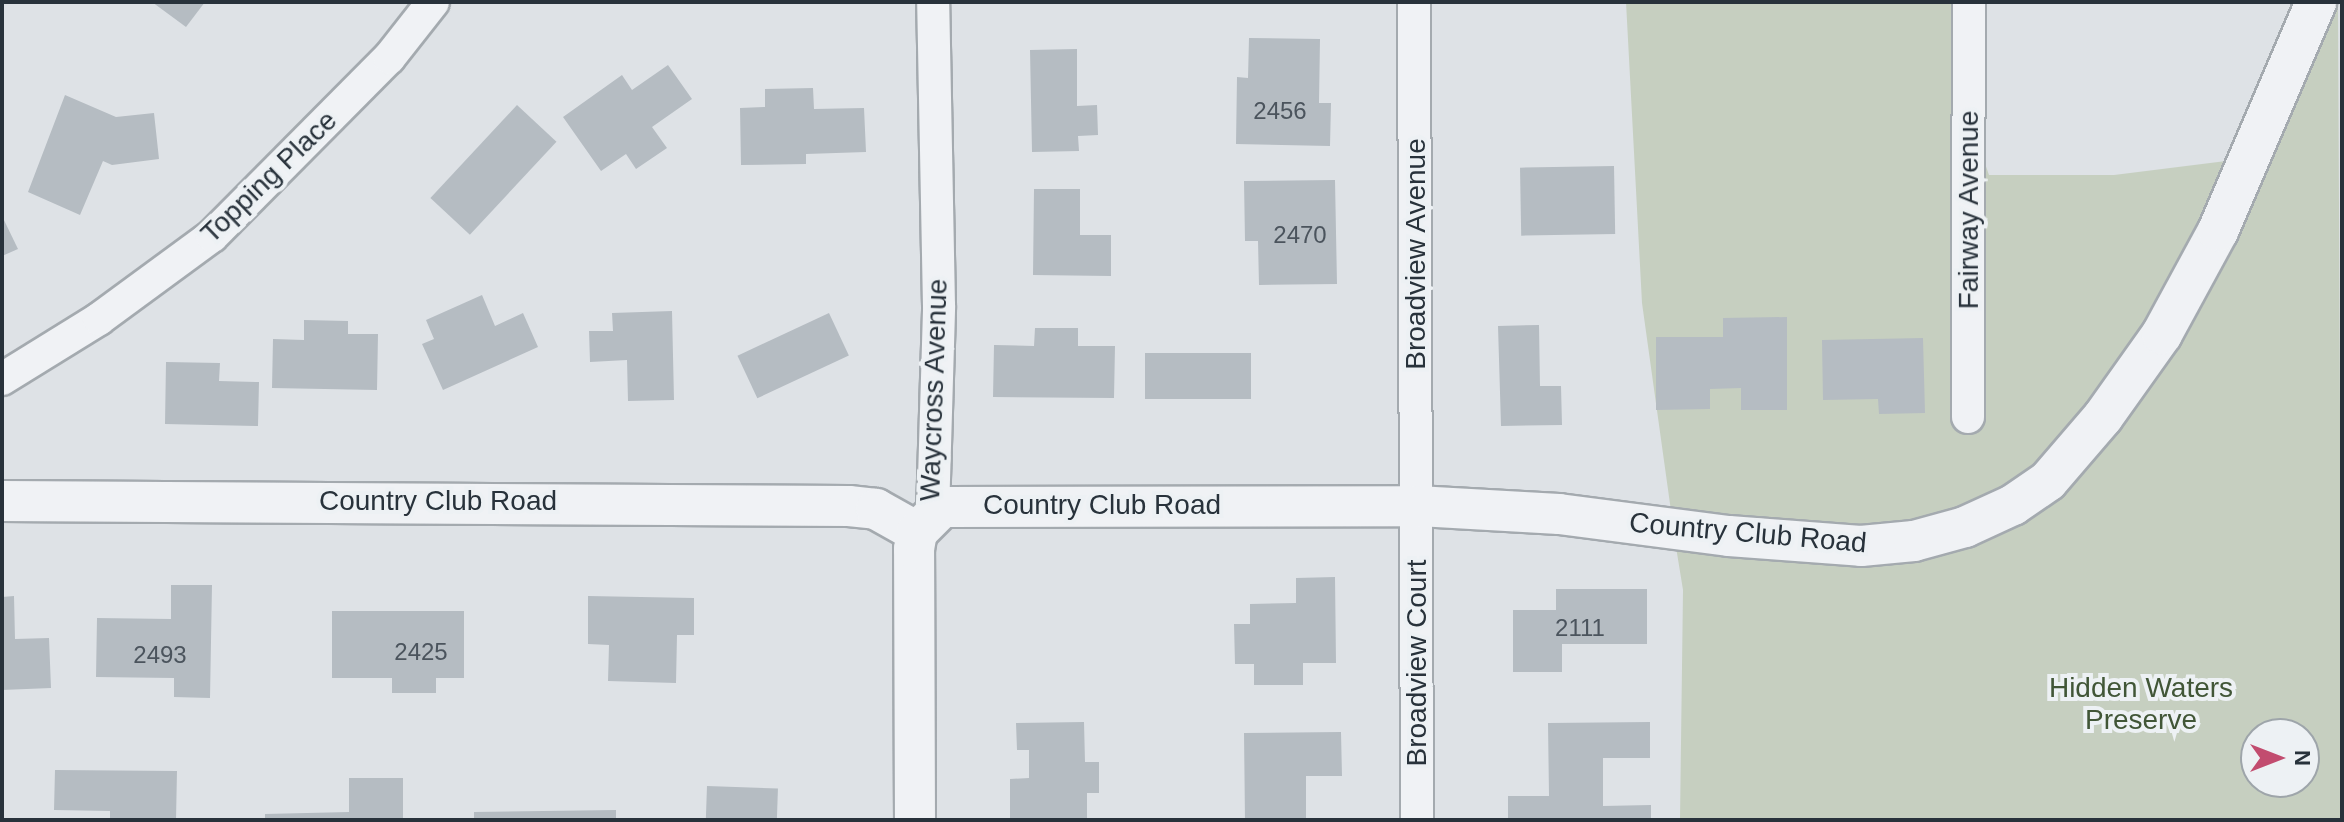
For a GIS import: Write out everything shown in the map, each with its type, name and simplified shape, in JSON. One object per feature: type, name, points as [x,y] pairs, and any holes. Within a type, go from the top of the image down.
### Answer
[{"type":"street","name":"Topping Place","points":[[2,379],[99,319],[221,228],[389,58],[433,2]]},
{"type":"street","name":"Waycross Avenue","points":[[915,820],[925,522],[939,306],[933,2]]},
{"type":"street","name":"Broadview Avenue","points":[[1414,2],[1417,506]]},
{"type":"street","name":"Fairway Avenue","points":[[1968,417],[1969,2]]},
{"type":"street","name":"Country Club Road","points":[[2,501],[849,506],[876,509],[925,522],[959,504],[1417,506],[1559,514],[1729,536],[1861,546],[1939,534],[2013,505],[2048,481],[2094,428],[2162,334],[2218,231],[2316,2]]},
{"type":"street","name":"Broadview Court","points":[[1417,506],[1417,820]]},
{"type":"green space","points":[[1626,2],[1952,2],[1958,87],[1989,175],[2114,175],[2226,161],[2200,224],[2144,326],[2086,407],[2033,468],[2002,490],[1910,524],[1861,528],[1671,511],[1642,303]]},
{"type":"green space","name":"Hidden Waters Preserve","points":[[2338,2],[2342,820],[1680,820],[1683,590],[1676,547],[1860,564],[2060,494],[2121,427],[2179,344],[2237,238]]},
{"type":"building","points":[[152,2],[205,2],[186,27]]},
{"type":"building","points":[[1249,38],[1320,39],[1319,103],[1331,103],[1330,146],[1236,144],[1237,77],[1248,78]]},
{"type":"building","points":[[1077,49],[1077,106],[1097,105],[1098,135],[1078,136],[1079,151],[1032,152],[1030,50]]},
{"type":"building","points":[[668,65],[692,99],[652,127],[667,148],[636,169],[626,154],[601,171],[563,117],[622,75],[632,90]]},
{"type":"building","points":[[813,88],[814,109],[864,108],[866,152],[806,154],[806,164],[741,165],[740,108],[765,107],[765,89]]},
{"type":"building","points":[[65,95],[116,117],[154,113],[159,159],[112,165],[103,161],[80,215],[28,192]]},
{"type":"building","points":[[517,105],[556,142],[470,235],[430,198]]},
{"type":"building","points":[[1614,166],[1615,234],[1521,236],[1520,168]]},
{"type":"building","points":[[1335,180],[1337,284],[1259,285],[1258,241],[1245,241],[1244,181]]},
{"type":"building","points":[[1034,189],[1080,189],[1080,235],[1111,235],[1111,276],[1033,275]]},
{"type":"building","points":[[2,216],[18,249],[2,256]]},
{"type":"building","points":[[482,295],[495,326],[523,313],[538,347],[443,390],[422,344],[434,339],[426,320]]},
{"type":"building","points":[[672,311],[674,400],[628,401],[627,360],[590,362],[589,331],[613,331],[612,313]]},
{"type":"building","points":[[829,313],[849,356],[757,398],[737,356]]},
{"type":"building","points":[[1787,317],[1787,410],[1741,410],[1741,388],[1710,389],[1710,409],[1656,410],[1656,337],[1723,337],[1723,318]]},
{"type":"building","points":[[304,320],[348,321],[348,334],[378,334],[377,390],[272,388],[273,339],[304,340]]},
{"type":"building","points":[[1539,325],[1540,386],[1561,386],[1562,425],[1501,426],[1498,326]]},
{"type":"building","points":[[1035,328],[1078,328],[1078,346],[1115,346],[1114,398],[993,397],[994,345],[1034,346]]},
{"type":"building","points":[[1923,338],[1925,413],[1879,414],[1878,399],[1823,400],[1822,340]]},
{"type":"building","points":[[1145,353],[1251,353],[1251,399],[1145,399]]},
{"type":"building","points":[[166,362],[220,363],[219,381],[259,382],[258,426],[165,424]]},
{"type":"building","points":[[1335,577],[1336,663],[1303,663],[1303,685],[1254,685],[1254,664],[1235,664],[1234,624],[1250,624],[1250,604],[1296,603],[1296,578]]},
{"type":"building","points":[[171,585],[212,585],[210,698],[174,697],[174,678],[96,677],[97,618],[171,619]]},
{"type":"building","points":[[1556,589],[1647,589],[1647,644],[1562,644],[1562,672],[1513,672],[1513,610],[1556,610]]},
{"type":"building","points":[[14,596],[15,639],[49,638],[51,688],[2,690],[2,597]]},
{"type":"building","points":[[588,596],[694,598],[694,635],[677,635],[676,683],[608,681],[609,645],[588,644]]},
{"type":"building","points":[[332,611],[464,611],[464,678],[436,678],[436,693],[392,693],[392,678],[332,678]]},
{"type":"building","points":[[1084,722],[1085,762],[1099,762],[1099,793],[1087,793],[1087,820],[1010,820],[1010,779],[1029,778],[1029,750],[1017,750],[1016,723]]},
{"type":"building","points":[[1650,722],[1650,758],[1603,758],[1603,806],[1651,805],[1651,820],[1508,820],[1508,796],[1549,796],[1548,723]]},
{"type":"building","points":[[1341,732],[1342,776],[1306,776],[1306,820],[1245,820],[1244,733]]},
{"type":"building","points":[[55,770],[177,771],[176,820],[110,820],[110,811],[54,810]]},
{"type":"building","points":[[349,778],[403,778],[403,820],[265,820],[265,814],[349,812]]},
{"type":"building","points":[[707,786],[778,788],[777,820],[706,820]]},
{"type":"building","points":[[616,810],[616,820],[474,820],[474,812]]}]
